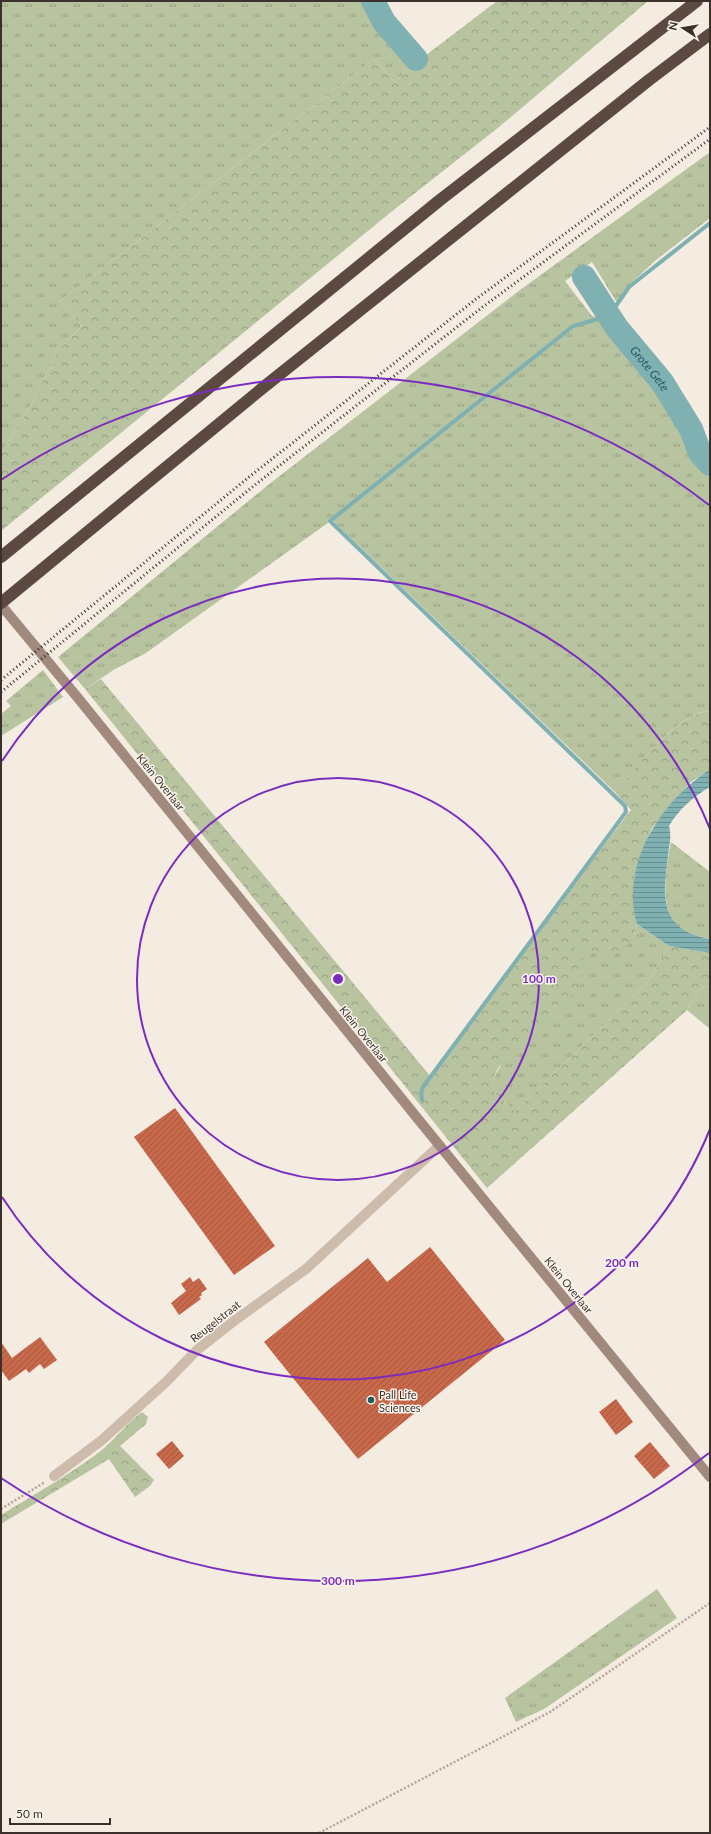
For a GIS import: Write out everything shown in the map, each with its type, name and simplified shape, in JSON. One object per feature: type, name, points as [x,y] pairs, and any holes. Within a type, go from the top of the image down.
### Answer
[{"type":"highway","points":[[3,556],[440,200],[697,1]]},
{"type":"highway","points":[[1,604],[278,376],[637,89],[710,34]]},
{"type":"main road","name":"Klein Overlaar","points":[[1,604],[439,1146],[710,1477]]},
{"type":"street","name":"Reugelstraat","points":[[54,1476],[102,1440],[166,1382],[203,1345],[306,1269],[439,1146]]},
{"type":"path","points":[[1,1509],[54,1476]]},
{"type":"path","points":[[318,1833],[550,1712],[710,1603]]},
{"type":"green space","points":[[1,1],[363,1],[370,16],[409,68],[395,82],[374,59],[60,301],[82,326],[59,349],[29,409],[1,453]]},
{"type":"green space","points":[[497,1],[648,1],[499,127],[396,208],[1,531],[1,453],[29,409],[59,349],[82,326],[60,301],[374,59],[395,82],[409,68]]},
{"type":"green space","points":[[710,152],[710,218],[656,260],[630,284],[617,303],[592,262],[565,281],[592,316],[603,320],[665,395],[677,415],[696,457],[710,474],[710,711],[697,714],[684,721],[671,731],[658,743],[615,792],[332,520],[146,653],[115,669],[85,689],[58,657],[268,485],[520,290]]},
{"type":"green space","points":[[43,670],[63,697],[1,736],[1,714],[11,706],[6,701]]},
{"type":"green space","points":[[101,679],[431,1077],[543,925],[631,810],[615,792],[645,757],[671,731],[684,721],[698,714],[710,711],[710,769],[691,782],[652,828],[644,847],[634,877],[635,915],[637,924],[634,935],[625,948],[612,952],[592,951],[570,944],[585,960],[584,972],[577,990],[498,1068],[492,1081],[495,1094],[515,1111],[649,981],[669,946],[710,953],[710,986],[701,988],[687,1010],[487,1188],[85,689]]},
{"type":"green space","points":[[671,842],[710,872],[710,939],[692,934],[679,928],[671,917],[667,907],[666,873]]},
{"type":"green space","points":[[637,924],[669,946],[649,981],[515,1111],[495,1094],[492,1081],[569,944],[634,935]]},
{"type":"green space","points":[[710,986],[710,1029],[687,1010],[701,988]]},
{"type":"green space","points":[[142,1412],[148,1417],[146,1424],[120,1446],[154,1480],[150,1486],[135,1497],[109,1459],[1,1524],[1,1515],[62,1478],[97,1454]]},
{"type":"green space","points":[[657,1589],[677,1618],[544,1709],[516,1722],[505,1698]]},
{"type":"water","points":[[710,769],[710,787],[687,804],[677,814],[669,826],[670,837],[665,885],[668,910],[673,920],[681,928],[693,935],[710,939],[710,953],[669,946],[637,924],[633,901],[634,879],[640,857],[649,836],[661,816],[676,799],[692,783]]},
{"type":"building","points":[[175,1108],[275,1246],[234,1275],[134,1137]]},
{"type":"building","name":"Pall Life Sciences","points":[[430,1247],[505,1340],[358,1459],[264,1342],[368,1258],[387,1282]]},
{"type":"building","points":[[190,1277],[193,1282],[199,1278],[207,1289],[201,1293],[202,1295],[199,1297],[201,1299],[179,1315],[171,1303],[186,1291],[181,1284]]},
{"type":"building","points":[[40,1337],[57,1360],[44,1369],[40,1364],[29,1373],[26,1369],[9,1381],[1,1370],[1,1342],[12,1358]]},
{"type":"building","points":[[616,1399],[633,1422],[616,1435],[599,1412]]},
{"type":"building","points":[[172,1441],[184,1456],[169,1469],[156,1454]]},
{"type":"building","points":[[650,1442],[670,1466],[654,1479],[634,1456]]},
{"type":"waterway","name":"Grote Gete","points":[[373,1],[384,22],[416,59]]},
{"type":"waterway","points":[[422,1100],[421,1093],[423,1087],[626,812],[625,806],[621,802],[330,521],[573,326],[609,316],[629,287],[710,223]]},
{"type":"waterway","name":"Grote Gete","points":[[584,277],[617,328],[662,382],[691,429],[700,453],[710,464]]},
{"type":"railway","points":[[1,680],[249,477],[476,299],[710,127]]},
{"type":"railway","points":[[1,692],[256,484],[480,309],[710,139]]},
{"type":"place","name":"Pall Life Sciences","points":[[371,1400]]}]
